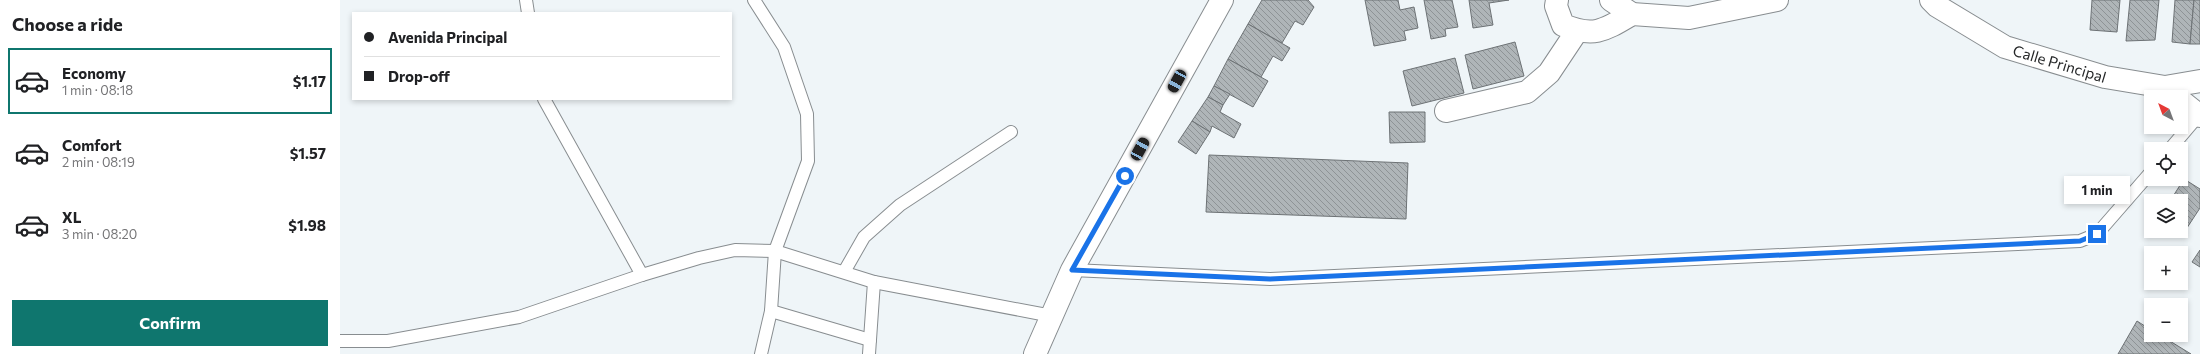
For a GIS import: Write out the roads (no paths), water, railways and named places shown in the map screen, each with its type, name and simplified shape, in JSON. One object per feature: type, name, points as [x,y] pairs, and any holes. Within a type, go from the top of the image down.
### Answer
[{"type":"street","points":[[1036,354],[1072,270],[1222,0]]},
{"type":"street","points":[[1557,0],[1556,6],[1563,25],[1577,31],[1601,31],[1632,14]]},
{"type":"street","points":[[1611,0],[1632,14],[1688,18],[1777,0]]},
{"type":"street","name":"Calle Principal","points":[[1916,0],[1934,3],[2005,47],[2105,77],[2155,90]]},
{"type":"street","points":[[1446,111],[1527,92],[1549,73],[1577,31]]},
{"type":"street","name":"Calle Principal","points":[[2183,90],[2200,81]]},
{"type":"street","points":[[2188,106],[2199,115]]},
{"type":"lane","points":[[526,0],[528,12]]},
{"type":"lane","points":[[754,0],[784,47],[806,114],[808,161],[775,251],[770,311],[760,354]]},
{"type":"lane","points":[[545,100],[642,275]]},
{"type":"lane","points":[[2176,142],[2199,115]]},
{"type":"lane","points":[[844,272],[864,237],[900,205],[1011,132]]},
{"type":"lane","points":[[1072,270],[1270,279],[2080,241],[2097,234],[2144,180]]},
{"type":"lane","points":[[340,341],[388,341],[519,317],[642,275],[699,258],[735,250],[775,251],[874,282],[1052,316]]},
{"type":"lane","points":[[869,354],[874,282]]},
{"type":"lane","points":[[770,311],[870,340]]}]
